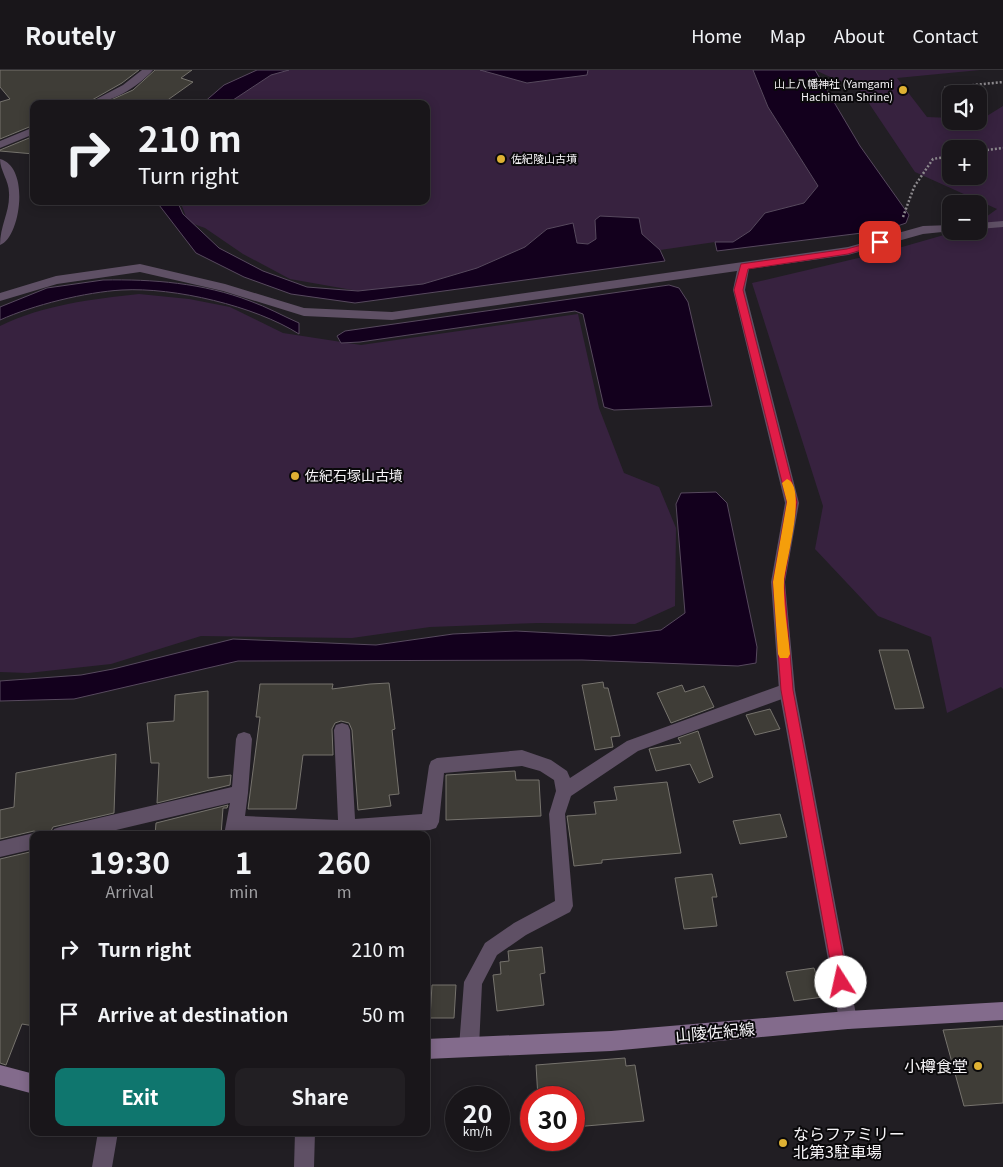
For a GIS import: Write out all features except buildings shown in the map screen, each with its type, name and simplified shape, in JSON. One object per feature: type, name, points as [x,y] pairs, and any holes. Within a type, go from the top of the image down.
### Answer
[{"type":"main road","name":"山陵佐紀線","points":[[430,1049],[611,1041],[848,1020],[1003,1011]]},
{"type":"main road","points":[[0,1075],[30,1083]]},
{"type":"street","points":[[100,100],[126,87],[148,70]]},
{"type":"street","points":[[0,145],[30,132]]},
{"type":"street","points":[[0,162],[12,177],[15,189],[12,219],[0,240]]},
{"type":"street","points":[[987,225],[1003,224]]},
{"type":"street","points":[[0,297],[56,280],[140,268],[225,288],[304,312],[392,316],[848,251],[923,230],[942,229]]},
{"type":"street","points":[[744,266],[739,290],[792,502],[778,582],[787,690],[848,1020]]},
{"type":"street","points":[[564,792],[633,746],[787,690]]},
{"type":"street","points":[[342,730],[347,827]]},
{"type":"street","points":[[244,739],[240,793],[234,829],[330,828],[430,822],[437,766],[522,758],[545,765],[561,776],[564,792],[557,814],[564,906],[520,929],[490,949],[473,982],[468,1047]]},
{"type":"street","points":[[77,831],[240,793]]},
{"type":"street","points":[[0,849],[30,842]]},
{"type":"street","points":[[102,1167],[107,1136]]},
{"type":"street","points":[[304,1167],[305,1136]]},
{"type":"path","points":[[974,85],[1003,82]]},
{"type":"path","points":[[987,150],[1003,148]]},
{"type":"path","points":[[896,238],[914,187],[933,158],[942,157]]},
{"type":"shaded area","points":[[257,70],[289,70],[271,75],[233,100],[207,100],[224,85]]},
{"type":"shaded area","points":[[282,70],[483,70],[527,83],[586,75],[588,70],[753,70],[768,107],[818,186],[804,203],[765,213],[750,231],[733,242],[715,242],[660,250],[642,234],[595,220],[596,239],[588,244],[577,243],[573,224],[547,229],[525,247],[477,268],[423,284],[358,291],[290,279],[243,254],[205,228],[188,222],[182,205],[430,205],[430,100],[222,100],[227,95]]},
{"type":"shaded area","points":[[480,70],[588,70],[587,75],[527,83]]},
{"type":"shaded area","points":[[753,70],[815,70],[860,146],[909,215],[906,223],[886,230],[717,251],[715,242],[733,242],[750,231],[765,213],[804,203],[818,186],[768,107]]},
{"type":"shaded area","points":[[815,70],[980,70],[897,78],[927,117],[942,118],[942,130],[987,130],[987,116],[1003,106],[1003,689],[1001,687],[947,713],[931,637],[878,616],[815,549],[823,506],[752,283],[888,251],[942,236],[942,240],[987,240],[987,216],[997,209],[987,204],[987,195],[966,195],[944,185],[987,185],[987,140],[942,140],[942,184],[915,172],[856,84],[839,81]]},
{"type":"shaded area","points":[[159,205],[179,205],[183,214],[219,248],[263,271],[307,287],[358,291],[423,284],[477,268],[525,247],[547,229],[573,223],[577,243],[588,244],[596,239],[595,220],[600,216],[639,218],[642,234],[660,250],[665,261],[355,303],[291,294],[244,277],[196,253]]},
{"type":"shaded area","points":[[103,280],[159,281],[214,290],[263,306],[299,323],[299,334],[260,315],[213,300],[189,295],[143,290],[108,291],[76,296],[28,309],[0,320],[0,307],[47,288]]},
{"type":"shaded area","points":[[669,285],[679,288],[688,302],[712,406],[614,410],[604,407],[583,314],[575,311],[360,342],[341,343],[337,336],[345,331]]},
{"type":"shaded area","points":[[139,294],[189,299],[230,307],[283,333],[361,345],[578,314],[599,408],[624,473],[659,487],[676,528],[675,606],[635,624],[538,623],[430,627],[352,638],[201,636],[111,664],[28,673],[0,672],[0,326],[50,308]]},
{"type":"shaded area","points":[[716,492],[727,503],[757,647],[756,663],[738,666],[582,660],[238,661],[74,699],[0,701],[0,681],[81,675],[113,669],[233,639],[376,645],[453,634],[516,631],[610,636],[661,630],[685,613],[676,504],[681,493]]},
{"type":"slow traffic","points":[[784,654],[778,582],[792,502],[787,483]]},
{"type":"place","name":"山上八幡神社 (Yamgami Hachiman Shrine)","points":[[903,90]]},
{"type":"place","name":"佐紀陵山古墳","points":[[501,159]]},
{"type":"place","name":"佐紀石塚山古墳","points":[[295,476]]},
{"type":"place","name":"小樽食堂","points":[[978,1066]]},
{"type":"place","name":"ならファミリー 北第3駐車場","points":[[783,1143]]},
{"type":"route","points":[[841,982],[787,690],[778,582],[792,502],[739,290],[744,266],[848,251],[880,242]]}]
